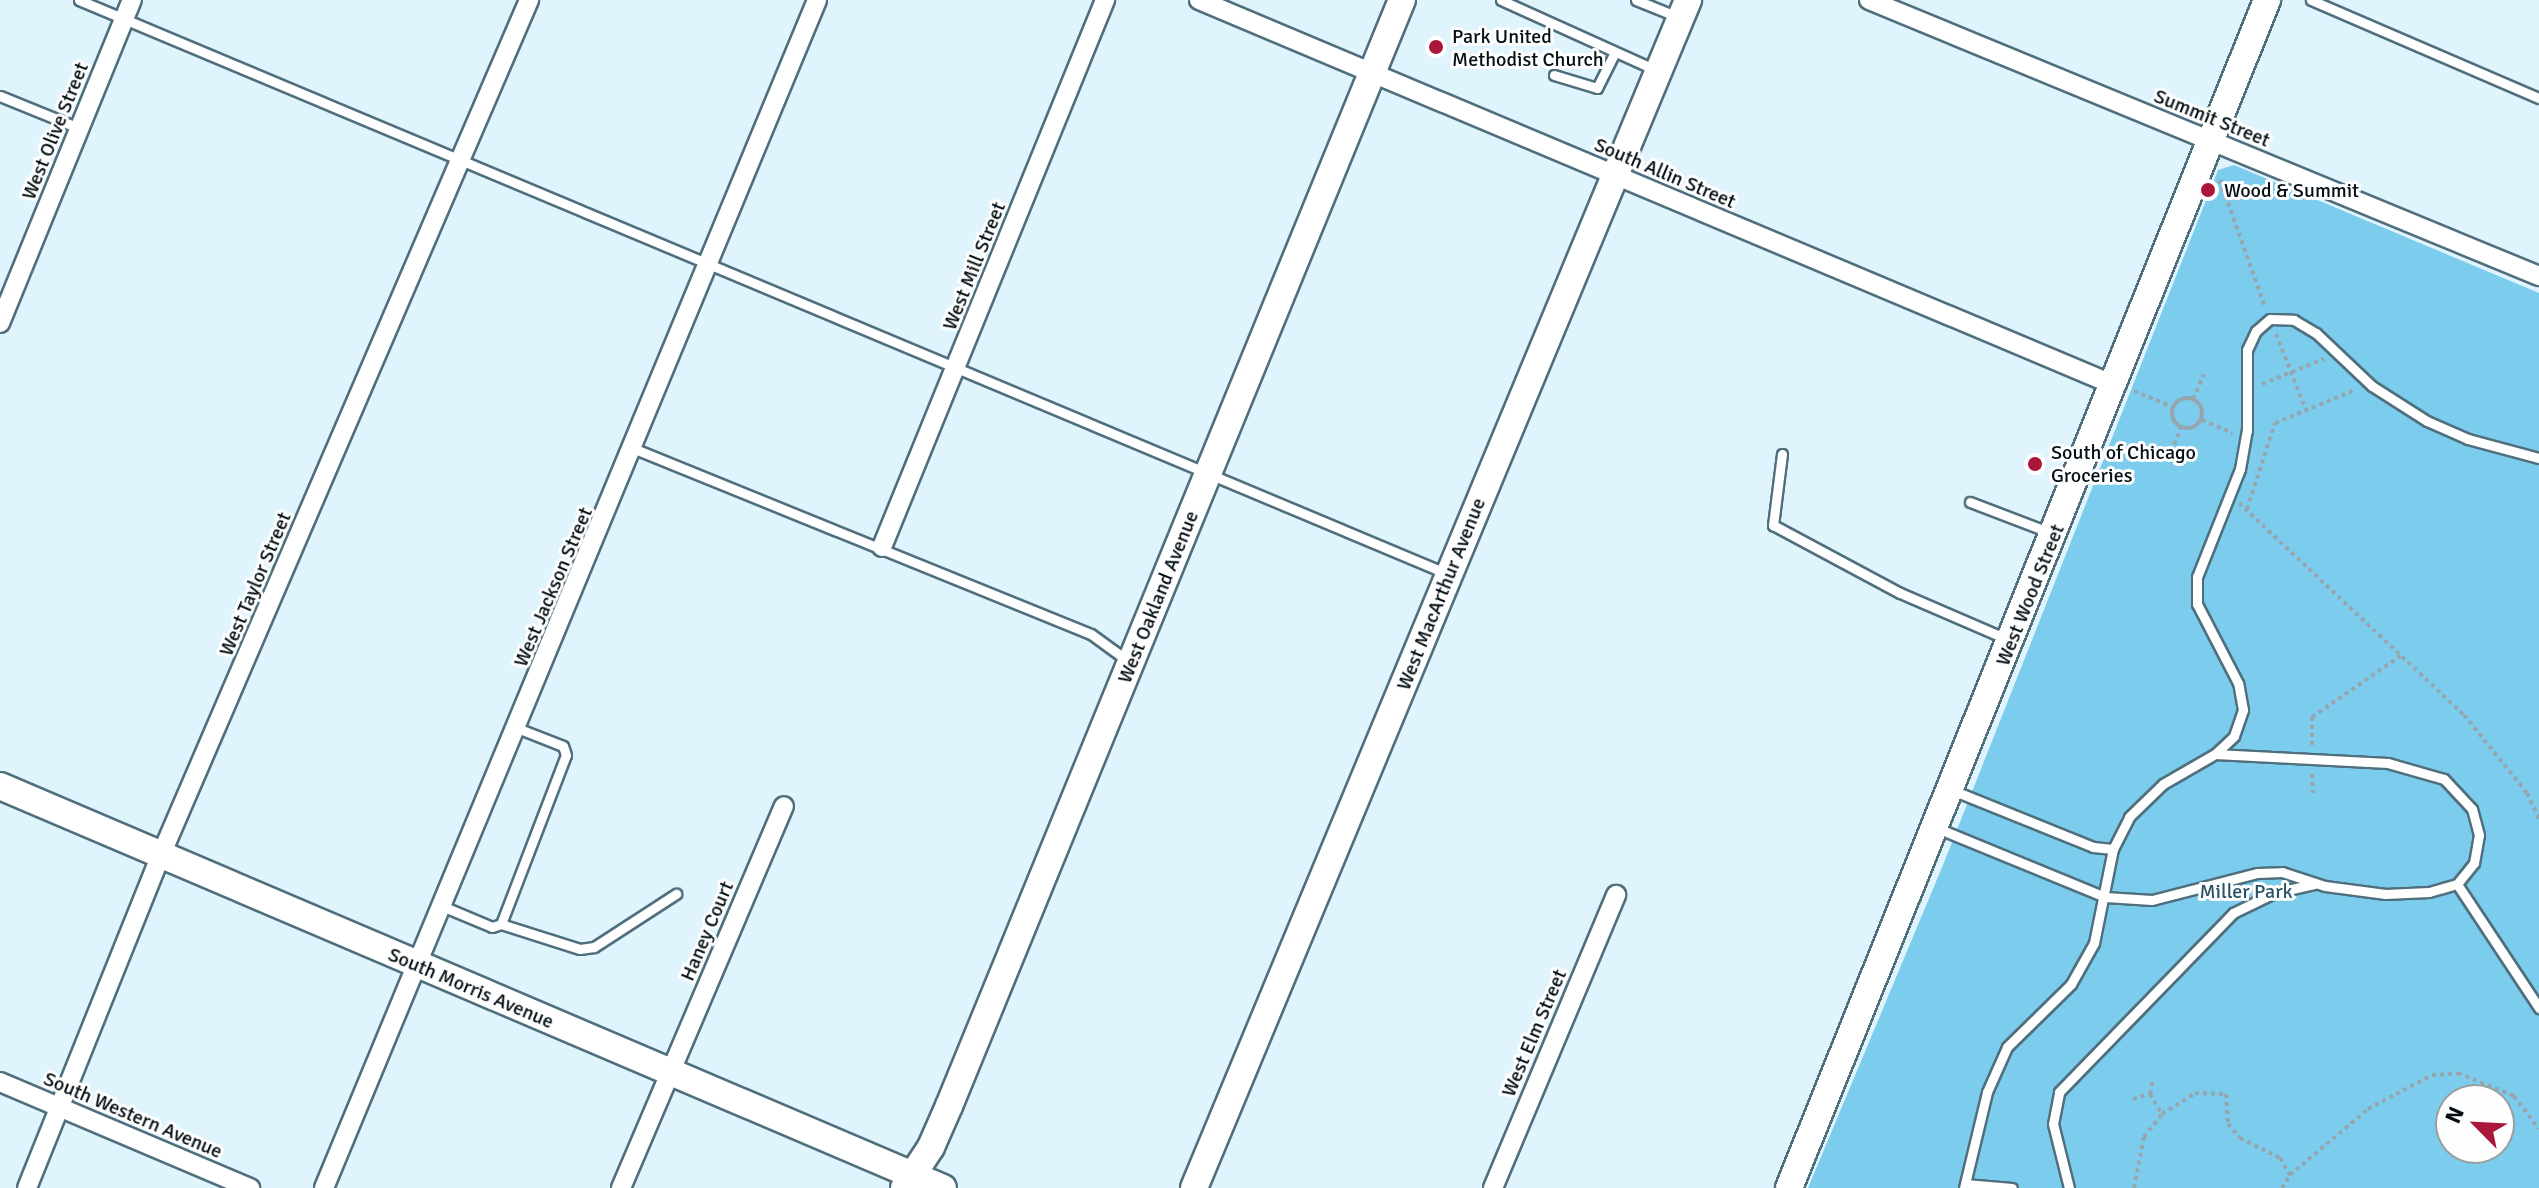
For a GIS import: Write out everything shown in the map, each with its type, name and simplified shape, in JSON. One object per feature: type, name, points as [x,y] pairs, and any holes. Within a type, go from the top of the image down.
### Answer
[{"type":"main road","name":"West Oakland Avenue","points":[[908,1182],[949,1106],[1402,0]]},
{"type":"main road","name":"West Wood Street","points":[[1789,1188],[2054,534],[2124,388],[2211,141],[2267,0]]},
{"type":"main road","name":"West MacArthur Avenue","points":[[1194,1188],[1684,9]]},
{"type":"main road","name":"South Morris Avenue","points":[[0,786],[670,1072],[908,1182],[943,1188]]},
{"type":"street","name":"West Taylor Street","points":[[27,1188],[161,855],[464,159],[529,0]]},
{"type":"street","name":"West Jackson Street","points":[[324,1188],[635,449],[817,0]]},
{"type":"street","name":"West Mill Street","points":[[882,547],[1105,0]]},
{"type":"street","name":"South Allin Street","points":[[1199,0],[2124,388]]},
{"type":"street","name":"Summit Street","points":[[1869,0],[2539,276]]},
{"type":"street","name":"West Olive Street","points":[[0,323],[129,8]]},
{"type":"street","name":"Haney Court","points":[[670,1072],[784,806]]},
{"type":"street","name":"West Elm Street","points":[[1493,1188],[1616,895]]},
{"type":"street","points":[[621,1188],[670,1072]]},
{"type":"street","name":"South Western Avenue","points":[[0,1082],[250,1188]]},
{"type":"lane","points":[[79,0],[129,8],[464,159],[1449,575]]},
{"type":"lane","points":[[1501,0],[1659,71]]},
{"type":"lane","points":[[1636,0],[1684,9]]},
{"type":"lane","points":[[2311,0],[2539,98]]},
{"type":"lane","points":[[1554,75],[1597,88],[1615,52]]},
{"type":"lane","points":[[0,96],[79,128]]},
{"type":"lane","points":[[2012,1188],[1965,1186],[1987,1092],[2007,1047],[2085,965],[2105,897],[2113,849],[2129,817],[2163,784],[2215,754],[2234,736],[2243,710],[2238,683],[2197,604],[2197,577],[2240,469],[2249,390],[2247,350],[2256,331],[2270,319],[2294,320],[2338,353],[2370,384],[2427,421],[2468,439],[2539,458]]},
{"type":"lane","points":[[635,449],[1091,634],[1131,663]]},
{"type":"lane","points":[[1782,454],[1771,512],[1773,525],[1900,593],[2012,641]]},
{"type":"lane","points":[[1970,502],[2054,534]]},
{"type":"lane","points":[[501,924],[566,755],[563,746],[517,728]]},
{"type":"lane","points":[[1937,828],[2105,897],[2152,900],[2257,873],[2282,872],[2317,883],[2385,894],[2429,892],[2457,884],[2474,863],[2479,835],[2472,809],[2459,790],[2417,768],[2312,757],[2215,754]]},
{"type":"lane","points":[[1952,790],[2093,847],[2113,849]]},
{"type":"lane","points":[[2069,1188],[2053,1124],[2059,1092],[2233,913],[2274,893],[2317,883]]},
{"type":"lane","points":[[2457,884],[2539,1008]]},
{"type":"lane","points":[[442,906],[492,927],[501,924],[580,949],[594,947],[676,894]]},
{"type":"path","points":[[2218,170],[2226,209],[2306,410]]},
{"type":"path","points":[[2249,390],[2338,353]]},
{"type":"path","points":[[2193,399],[2204,374]]},
{"type":"path","points":[[2370,384],[2275,423],[2247,509],[2464,715],[2527,793],[2539,819]]},
{"type":"path","points":[[2124,388],[2173,407]]},
{"type":"path","points":[[2181,399],[2193,399],[2202,408],[2202,420],[2191,428],[2181,427],[2174,420],[2173,407],[2181,399]]},
{"type":"path","points":[[2171,452],[2181,427]]},
{"type":"path","points":[[2313,793],[2312,717],[2402,655]]},
{"type":"path","points":[[2282,1188],[2290,1175],[2368,1109],[2432,1075],[2458,1073],[2514,1096],[2539,1129]]},
{"type":"path","points":[[2153,1079],[2150,1094],[2162,1114]]},
{"type":"path","points":[[2134,1188],[2144,1137],[2162,1114],[2195,1093],[2226,1094],[2228,1124],[2240,1138],[2280,1158],[2290,1175]]},
{"type":"path","points":[[2133,1099],[2150,1094]]},
{"type":"green space","name":"Miller Park","points":[[2234,165],[2539,293],[2539,1188],[1808,1188],[1943,865],[2218,170]]},
{"type":"place","name":"Park United Methodist Church","points":[[1436,47]]},
{"type":"place","name":"Wood & Summit","points":[[2208,190]]},
{"type":"place","name":"South of Chicago Groceries","points":[[2035,464]]}]
